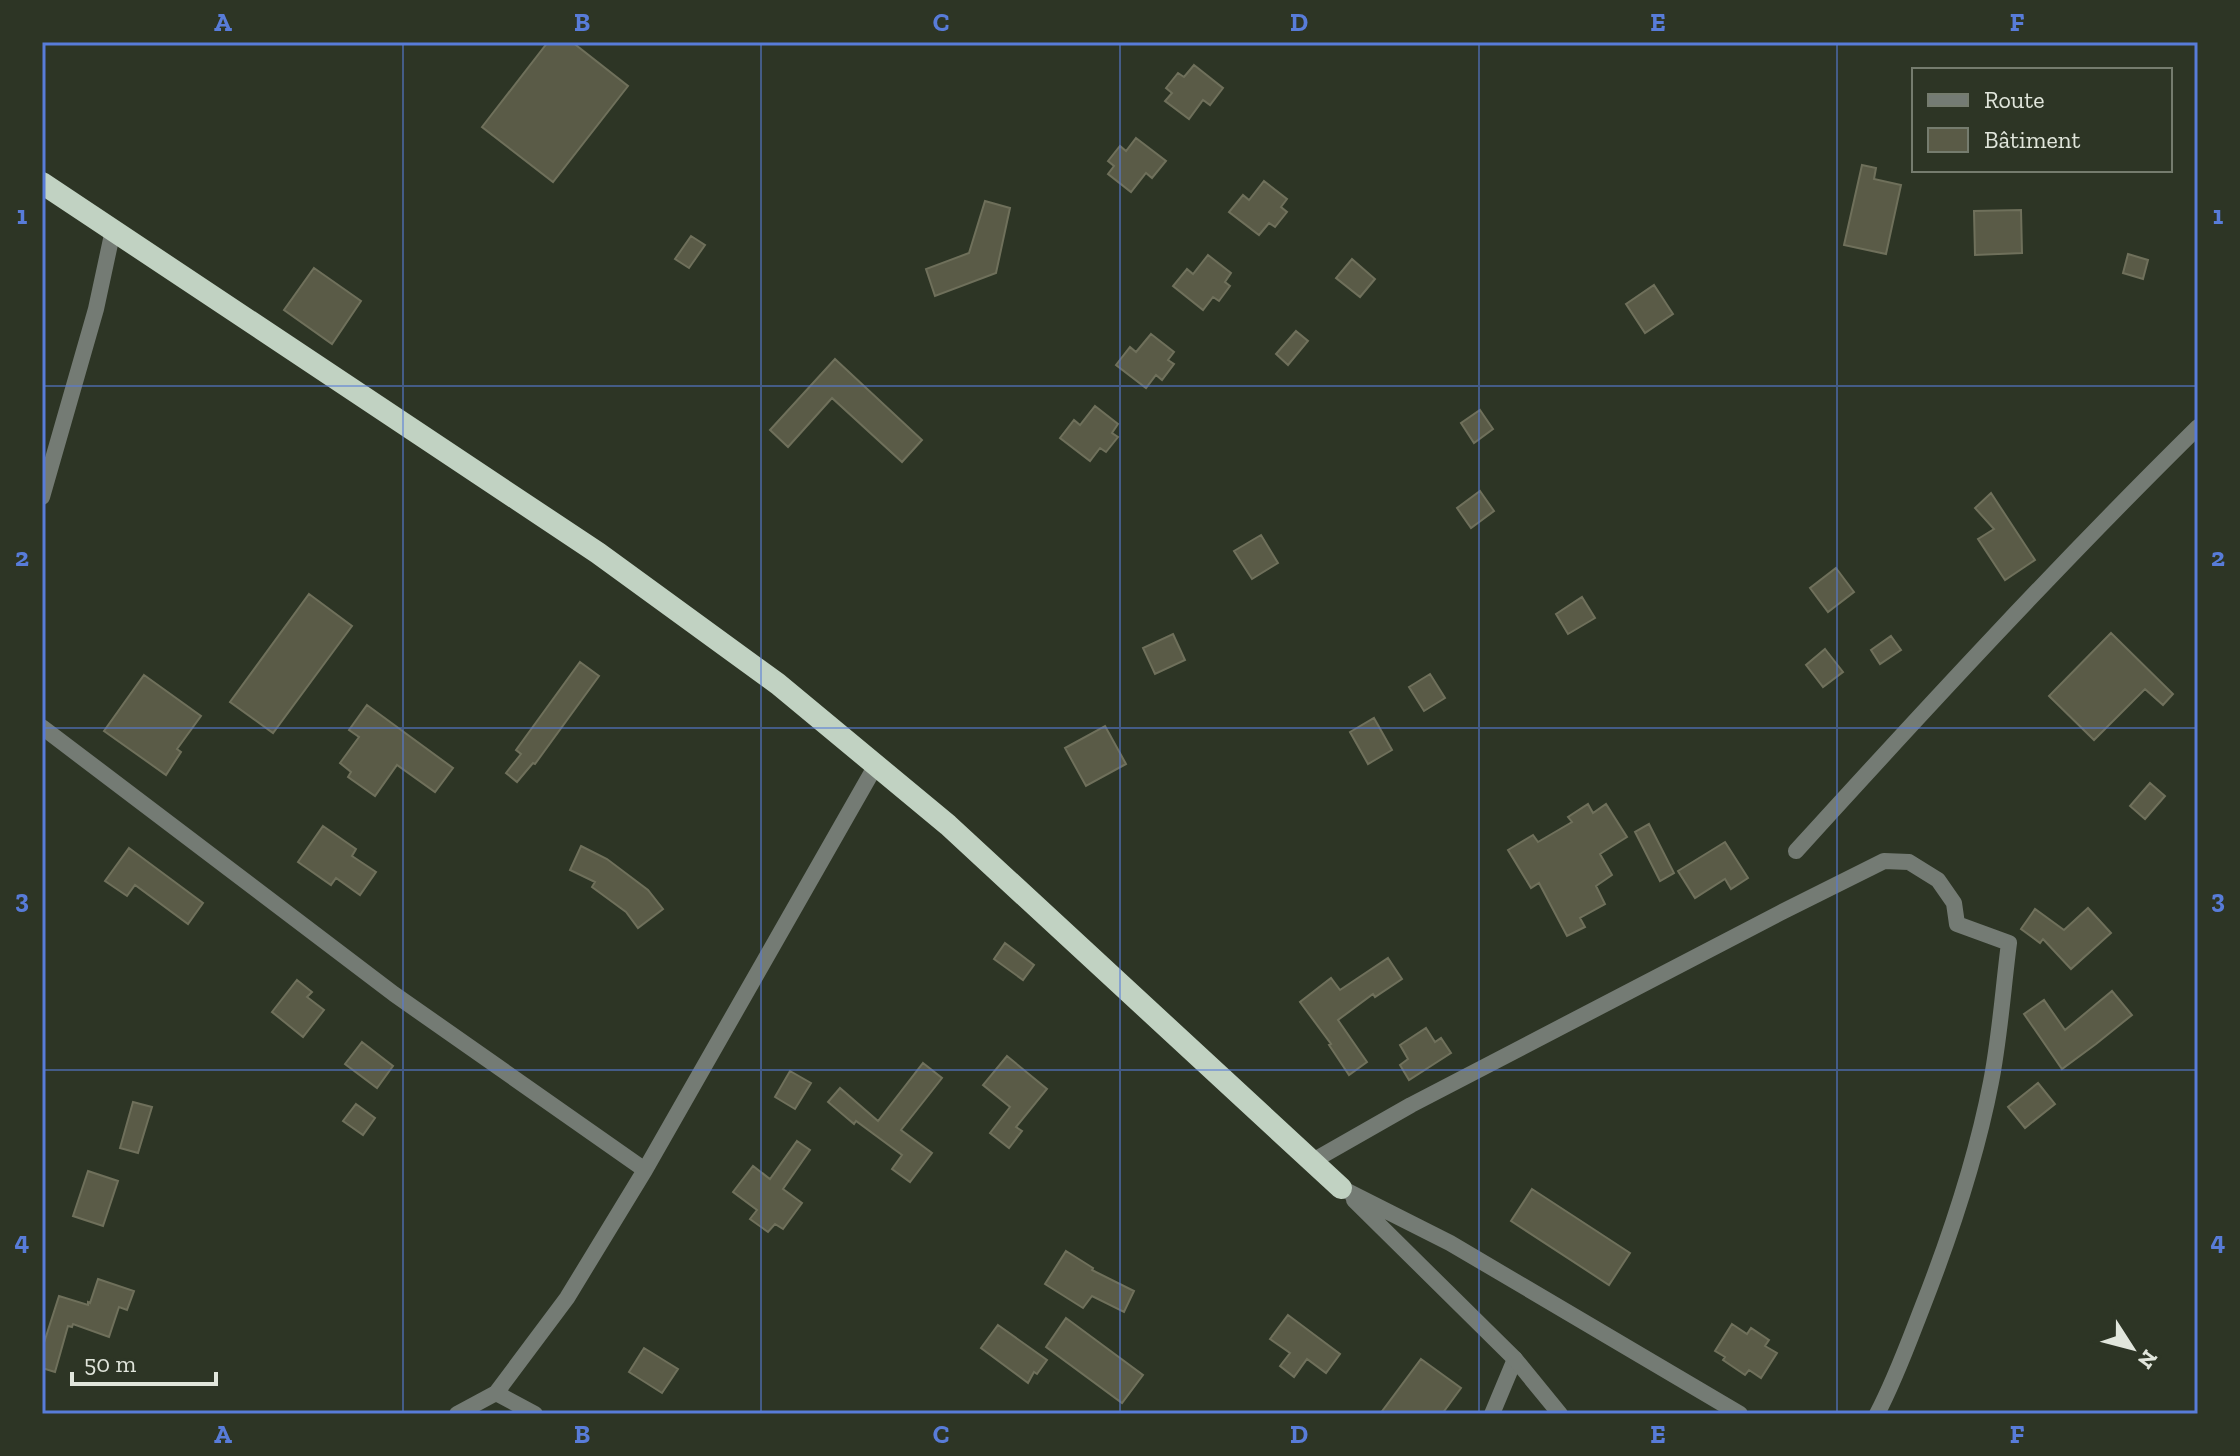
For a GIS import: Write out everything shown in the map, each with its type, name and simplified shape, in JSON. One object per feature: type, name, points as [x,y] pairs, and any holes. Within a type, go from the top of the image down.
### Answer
[{"type":"highway","points":[[42,183],[624,571],[778,684],[948,825],[1341,1188]]},
{"type":"street","points":[[42,497],[96,309],[113,230]]},
{"type":"street","points":[[1796,851],[2102,521],[2198,427]]},
{"type":"street","points":[[42,727],[394,994],[645,1170]]},
{"type":"street","points":[[457,1414],[475,1408],[496,1393],[567,1298],[645,1170],[876,765]]},
{"type":"street","points":[[1311,1162],[1411,1105],[1806,900],[1884,861],[1909,862],[1938,880],[1954,903],[1957,924],[2009,943],[1992,1078],[1978,1142],[1936,1272],[1893,1383],[1877,1414]]},
{"type":"street","points":[[1341,1188],[1515,1359],[1560,1414]]},
{"type":"street","points":[[1341,1188],[1450,1243],[1740,1414]]},
{"type":"street","points":[[1492,1414],[1515,1359]]},
{"type":"street","points":[[496,1393],[535,1414]]},
{"type":"building","points":[[548,42],[572,42],[628,86],[553,182],[482,127]]},
{"type":"building","points":[[1194,65],[1223,88],[1210,105],[1203,100],[1189,119],[1165,101],[1172,93],[1166,88],[1178,73],[1184,77]]},
{"type":"building","points":[[1136,138],[1166,161],[1152,178],[1146,173],[1131,192],[1108,174],[1114,166],[1108,161],[1120,146],[1126,151]]},
{"type":"building","points":[[1862,165],[1876,168],[1874,179],[1901,185],[1886,254],[1844,245]]},
{"type":"building","points":[[1264,181],[1287,199],[1281,207],[1287,212],[1275,227],[1269,223],[1259,235],[1229,212],[1243,195],[1249,200]]},
{"type":"building","points":[[985,201],[1010,208],[996,273],[935,296],[926,269],[969,253]]},
{"type":"building","points":[[2021,210],[2022,253],[1975,255],[1974,211]]},
{"type":"building","points":[[691,236],[705,245],[689,268],[675,259]]},
{"type":"building","points":[[2128,254],[2148,260],[2143,279],[2123,273]]},
{"type":"building","points":[[1208,255],[1231,273],[1225,282],[1230,286],[1219,301],[1213,297],[1203,310],[1173,286],[1187,269],[1193,274]]},
{"type":"building","points":[[1352,259],[1375,279],[1360,297],[1336,278]]},
{"type":"building","points":[[314,268],[361,301],[332,344],[284,310]]},
{"type":"building","points":[[1654,285],[1673,314],[1645,333],[1626,304]]},
{"type":"building","points":[[1296,331],[1308,341],[1288,365],[1276,354]]},
{"type":"building","points":[[1151,334],[1174,352],[1168,360],[1174,364],[1162,380],[1156,375],[1146,388],[1116,365],[1130,347],[1136,352]]},
{"type":"building","points":[[835,359],[922,440],[902,462],[832,398],[788,447],[770,430]]},
{"type":"building","points":[[1095,406],[1118,424],[1112,433],[1118,437],[1106,452],[1100,448],[1090,461],[1060,438],[1074,420],[1080,425]]},
{"type":"building","points":[[1480,410],[1493,429],[1474,443],[1461,423]]},
{"type":"building","points":[[1480,491],[1494,511],[1471,528],[1457,508]]},
{"type":"building","points":[[1991,493],[2035,560],[2005,580],[1978,539],[1994,529],[1975,508]]},
{"type":"building","points":[[1261,535],[1278,563],[1252,579],[1234,551]]},
{"type":"building","points":[[1836,568],[1854,592],[1828,612],[1810,588]]},
{"type":"building","points":[[309,594],[352,626],[273,733],[230,702]]},
{"type":"building","points":[[1582,597],[1595,618],[1568,634],[1556,614]]},
{"type":"building","points":[[2111,633],[2173,694],[2163,705],[2145,689],[2094,740],[2049,696]]},
{"type":"building","points":[[1173,634],[1185,660],[1155,674],[1143,648]]},
{"type":"building","points":[[1891,636],[1901,650],[1880,664],[1871,650]]},
{"type":"building","points":[[1825,649],[1843,672],[1823,687],[1806,665]]},
{"type":"building","points":[[580,662],[599,676],[535,764],[517,782],[506,773],[521,754],[516,750]]},
{"type":"building","points":[[1430,674],[1445,698],[1424,711],[1409,687]]},
{"type":"building","points":[[144,675],[201,716],[177,749],[181,752],[166,775],[104,731]]},
{"type":"building","points":[[367,705],[453,768],[435,792],[397,765],[375,796],[348,777],[351,772],[340,763],[359,737],[349,730]]},
{"type":"building","points":[[1374,718],[1392,750],[1368,764],[1350,732]]},
{"type":"building","points":[[1105,726],[1126,764],[1086,786],[1065,748]]},
{"type":"building","points":[[2150,783],[2165,796],[2145,819],[2130,806]]},
{"type":"building","points":[[1588,804],[1593,813],[1606,804],[1627,837],[1600,854],[1612,875],[1596,886],[1605,904],[1580,918],[1585,927],[1567,936],[1539,883],[1531,888],[1508,850],[1533,835],[1538,842],[1572,822],[1568,817]]},
{"type":"building","points":[[1649,824],[1674,873],[1660,881],[1635,832]]},
{"type":"building","points":[[323,826],[356,849],[352,856],[376,872],[360,895],[336,878],[331,885],[298,862]]},
{"type":"building","points":[[1725,842],[1748,878],[1731,889],[1725,879],[1695,898],[1678,871]]},
{"type":"building","points":[[581,846],[607,859],[648,890],[663,909],[638,928],[626,912],[592,887],[595,882],[570,870]]},
{"type":"building","points":[[129,848],[203,903],[188,924],[135,885],[127,896],[105,881]]},
{"type":"building","points":[[2088,908],[2111,933],[2071,969],[2043,939],[2040,943],[2021,929],[2035,909],[2064,930]]},
{"type":"building","points":[[1005,943],[1034,965],[1023,980],[994,959]]},
{"type":"building","points":[[1388,958],[1402,979],[1375,997],[1373,994],[1338,1020],[1367,1062],[1349,1075],[1300,1002],[1331,978],[1340,990]]},
{"type":"building","points":[[297,980],[312,992],[307,997],[324,1010],[303,1037],[272,1012]]},
{"type":"building","points":[[2112,991],[2132,1015],[2062,1069],[2024,1014],[2044,1000],[2065,1030]]},
{"type":"building","points":[[1426,1028],[1435,1042],[1441,1038],[1451,1053],[1409,1080],[1400,1065],[1408,1059],[1400,1045]]},
{"type":"building","points":[[362,1042],[393,1066],[377,1088],[345,1064]]},
{"type":"building","points":[[1007,1056],[1047,1089],[1016,1127],[1022,1131],[1009,1148],[990,1133],[1010,1107],[983,1085]]},
{"type":"building","points":[[923,1063],[942,1078],[901,1130],[932,1153],[910,1182],[892,1169],[902,1155],[856,1121],[854,1124],[828,1102],[840,1088],[878,1121]]},
{"type":"building","points":[[790,1071],[811,1083],[795,1109],[775,1097]]},
{"type":"building","points":[[2038,1083],[2055,1104],[2025,1128],[2008,1107]]},
{"type":"building","points":[[133,1102],[152,1107],[138,1153],[120,1148]]},
{"type":"building","points":[[356,1104],[375,1118],[363,1135],[343,1121]]},
{"type":"building","points":[[797,1141],[810,1150],[783,1189],[802,1203],[783,1229],[775,1224],[768,1232],[750,1219],[757,1210],[733,1192],[753,1166],[770,1179]]},
{"type":"building","points":[[88,1171],[118,1181],[103,1226],[73,1216]]},
{"type":"building","points":[[1532,1189],[1630,1253],[1609,1285],[1511,1221]]},
{"type":"building","points":[[1066,1251],[1092,1270],[1134,1291],[1124,1312],[1092,1296],[1083,1308],[1045,1284]]},
{"type":"building","points":[[98,1279],[134,1291],[127,1310],[119,1307],[109,1337],[73,1324],[72,1327],[68,1326],[55,1372],[42,1368],[42,1349],[59,1296],[88,1305]]},
{"type":"building","points":[[1288,1315],[1340,1354],[1326,1373],[1307,1359],[1294,1377],[1280,1366],[1290,1353],[1270,1339]]},
{"type":"building","points":[[1066,1318],[1143,1375],[1122,1403],[1046,1347]]},
{"type":"building","points":[[1732,1324],[1747,1334],[1751,1328],[1769,1340],[1765,1346],[1777,1353],[1761,1378],[1749,1370],[1745,1375],[1715,1351]]},
{"type":"building","points":[[998,1325],[1047,1360],[1028,1383],[981,1348]]},
{"type":"building","points":[[644,1348],[678,1369],[662,1393],[629,1372]]},
{"type":"building","points":[[1421,1359],[1461,1388],[1442,1414],[1380,1414]]}]
